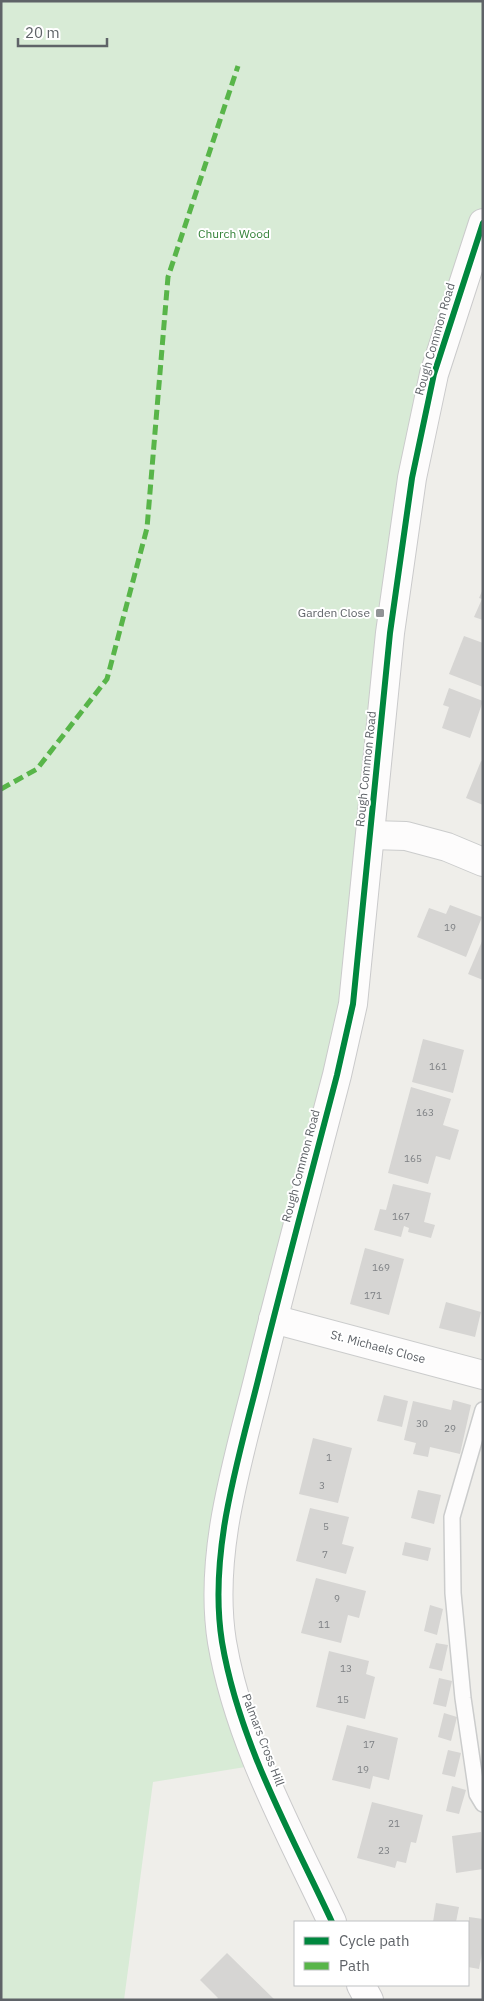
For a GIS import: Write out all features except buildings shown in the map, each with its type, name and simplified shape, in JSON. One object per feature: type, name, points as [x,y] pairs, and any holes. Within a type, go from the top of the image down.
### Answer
[{"type":"street","name":"Rough Common Road","points":[[274,1319],[337,1075],[353,1004],[390,633],[412,478],[434,374],[483,223]]},
{"type":"street","points":[[371,834],[406,836],[447,847],[483,862]]},
{"type":"street","name":"St. Michaels Close","points":[[274,1319],[483,1375]]},
{"type":"street","name":"Palmars Cross Hill","points":[[274,1319],[224,1516],[219,1592],[222,1641],[236,1705],[258,1764],[332,1921]]},
{"type":"street","points":[[362,1986],[368,2000]]},
{"type":"lane","points":[[483,1410],[452,1517],[453,1593],[463,1698],[476,1794],[483,1804]]},
{"type":"green space","name":"Church Wood","points":[[1,1],[483,1],[483,222],[434,374],[358,947],[219,1592],[258,1765],[153,1782],[124,2000],[1,2000]]},
{"type":"marked path","points":[[1,789],[37,769],[107,679],[147,528],[168,277],[238,66]]},
{"type":"cycle path","points":[[332,1921],[283,1820],[253,1751],[240,1715],[222,1642],[219,1609],[219,1575],[227,1508],[234,1474],[337,1075],[353,1004],[390,633],[412,478],[434,374],[483,223]]},
{"type":"place","name":"Garden Close","points":[[380,613]]}]
